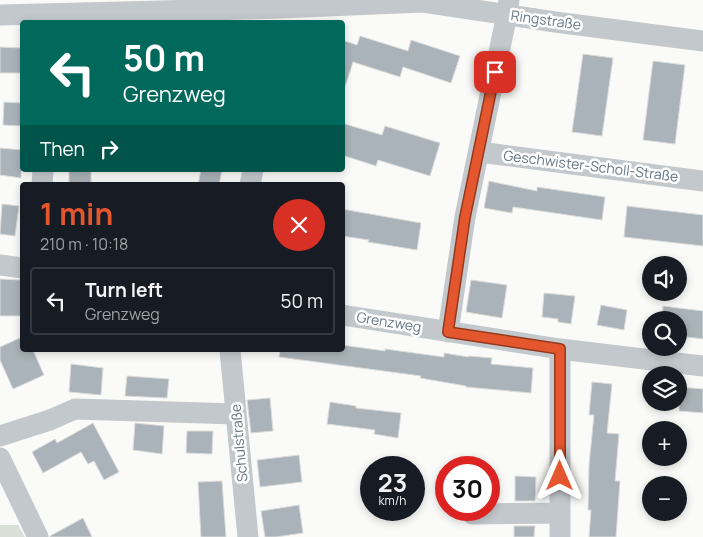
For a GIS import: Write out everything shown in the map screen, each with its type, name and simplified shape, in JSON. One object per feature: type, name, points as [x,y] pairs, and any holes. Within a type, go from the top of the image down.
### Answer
[{"type":"street","name":"Ringstraße","points":[[0,15],[65,7],[280,10],[423,2],[508,7],[703,41]]},
{"type":"street","points":[[448,332],[465,217],[508,7]]},
{"type":"street","name":"Geschwister-Scholl-Straße","points":[[479,152],[703,181]]},
{"type":"street","points":[[0,265],[20,268]]},
{"type":"street","name":"Grenzweg","points":[[345,315],[560,349],[703,366]]},
{"type":"street","points":[[560,349],[560,537]]},
{"type":"street","name":"Schulstraße","points":[[230,352],[248,537]]},
{"type":"street","points":[[0,436],[50,420],[75,409],[236,414]]},
{"type":"street","points":[[0,458],[38,537]]},
{"type":"street","points":[[500,514],[560,513]]},
{"type":"shaded area","points":[[0,525],[18,525],[25,537],[0,537]]},
{"type":"building","points":[[360,36],[408,51],[411,40],[460,56],[451,83],[403,67],[400,77],[353,62],[345,87],[345,41],[357,45]]},
{"type":"building","points":[[0,47],[20,48],[20,73],[0,73]]},
{"type":"building","points":[[583,54],[613,58],[602,136],[572,132]]},
{"type":"building","points":[[653,61],[685,65],[675,144],[643,140]]},
{"type":"building","points":[[4,102],[20,103],[20,126],[3,125]]},
{"type":"building","points":[[345,124],[382,135],[385,126],[440,143],[430,176],[378,160],[376,166],[345,156]]},
{"type":"building","points":[[0,148],[20,150],[21,178],[0,175]]},
{"type":"building","points":[[69,172],[91,172],[91,182],[69,182]]},
{"type":"building","points":[[201,172],[222,172],[220,182],[199,182]]},
{"type":"building","points":[[489,181],[537,191],[537,187],[605,197],[602,220],[513,207],[512,213],[484,208]]},
{"type":"building","points":[[2,204],[19,206],[15,236],[0,234]]},
{"type":"building","points":[[627,206],[703,215],[703,246],[624,237]]},
{"type":"building","points":[[345,210],[421,223],[417,250],[368,242],[369,240],[345,236]]},
{"type":"building","points":[[0,279],[20,280],[20,316],[0,316]]},
{"type":"building","points":[[471,280],[507,285],[502,318],[466,312]]},
{"type":"building","points":[[544,293],[575,296],[571,324],[558,322],[558,319],[542,317]]},
{"type":"building","points":[[601,305],[627,310],[624,330],[597,325]]},
{"type":"building","points":[[663,306],[703,311],[703,339],[687,337],[687,311],[663,311]]},
{"type":"building","points":[[20,338],[20,352],[34,352],[44,375],[13,389],[0,360],[0,347]]},
{"type":"building","points":[[345,345],[444,357],[444,353],[492,358],[491,364],[533,368],[531,393],[466,387],[420,378],[421,376],[279,357],[280,352],[345,352]]},
{"type":"building","points":[[71,364],[103,368],[101,395],[69,392]]},
{"type":"building","points":[[127,376],[169,379],[167,398],[125,396]]},
{"type":"building","points":[[592,382],[612,384],[607,433],[619,434],[615,481],[620,481],[616,537],[589,537],[591,510],[588,510],[589,465],[594,415],[589,415]]},
{"type":"building","points":[[687,388],[703,389],[703,413],[679,411],[687,411]]},
{"type":"building","points":[[270,398],[273,431],[251,433],[247,400]]},
{"type":"building","points":[[330,402],[356,406],[356,408],[401,413],[398,438],[374,434],[375,430],[327,424]]},
{"type":"building","points":[[93,423],[119,472],[104,480],[94,461],[88,464],[81,452],[43,473],[32,452],[55,439],[57,443]]},
{"type":"building","points":[[135,423],[164,426],[162,454],[133,450]]},
{"type":"building","points":[[187,431],[213,431],[212,454],[186,453]]},
{"type":"building","points":[[299,455],[302,482],[260,487],[257,460]]},
{"type":"building","points":[[515,476],[536,477],[535,501],[515,501]]},
{"type":"building","points":[[222,481],[226,537],[201,537],[198,482]]},
{"type":"building","points":[[299,505],[303,533],[265,537],[261,511]]},
{"type":"building","points":[[83,518],[92,537],[50,537],[50,536]]},
{"type":"building","points":[[514,526],[535,526],[534,537],[514,537]]},
{"type":"route","points":[[495,72],[465,217],[448,332],[560,349],[560,476]]}]
